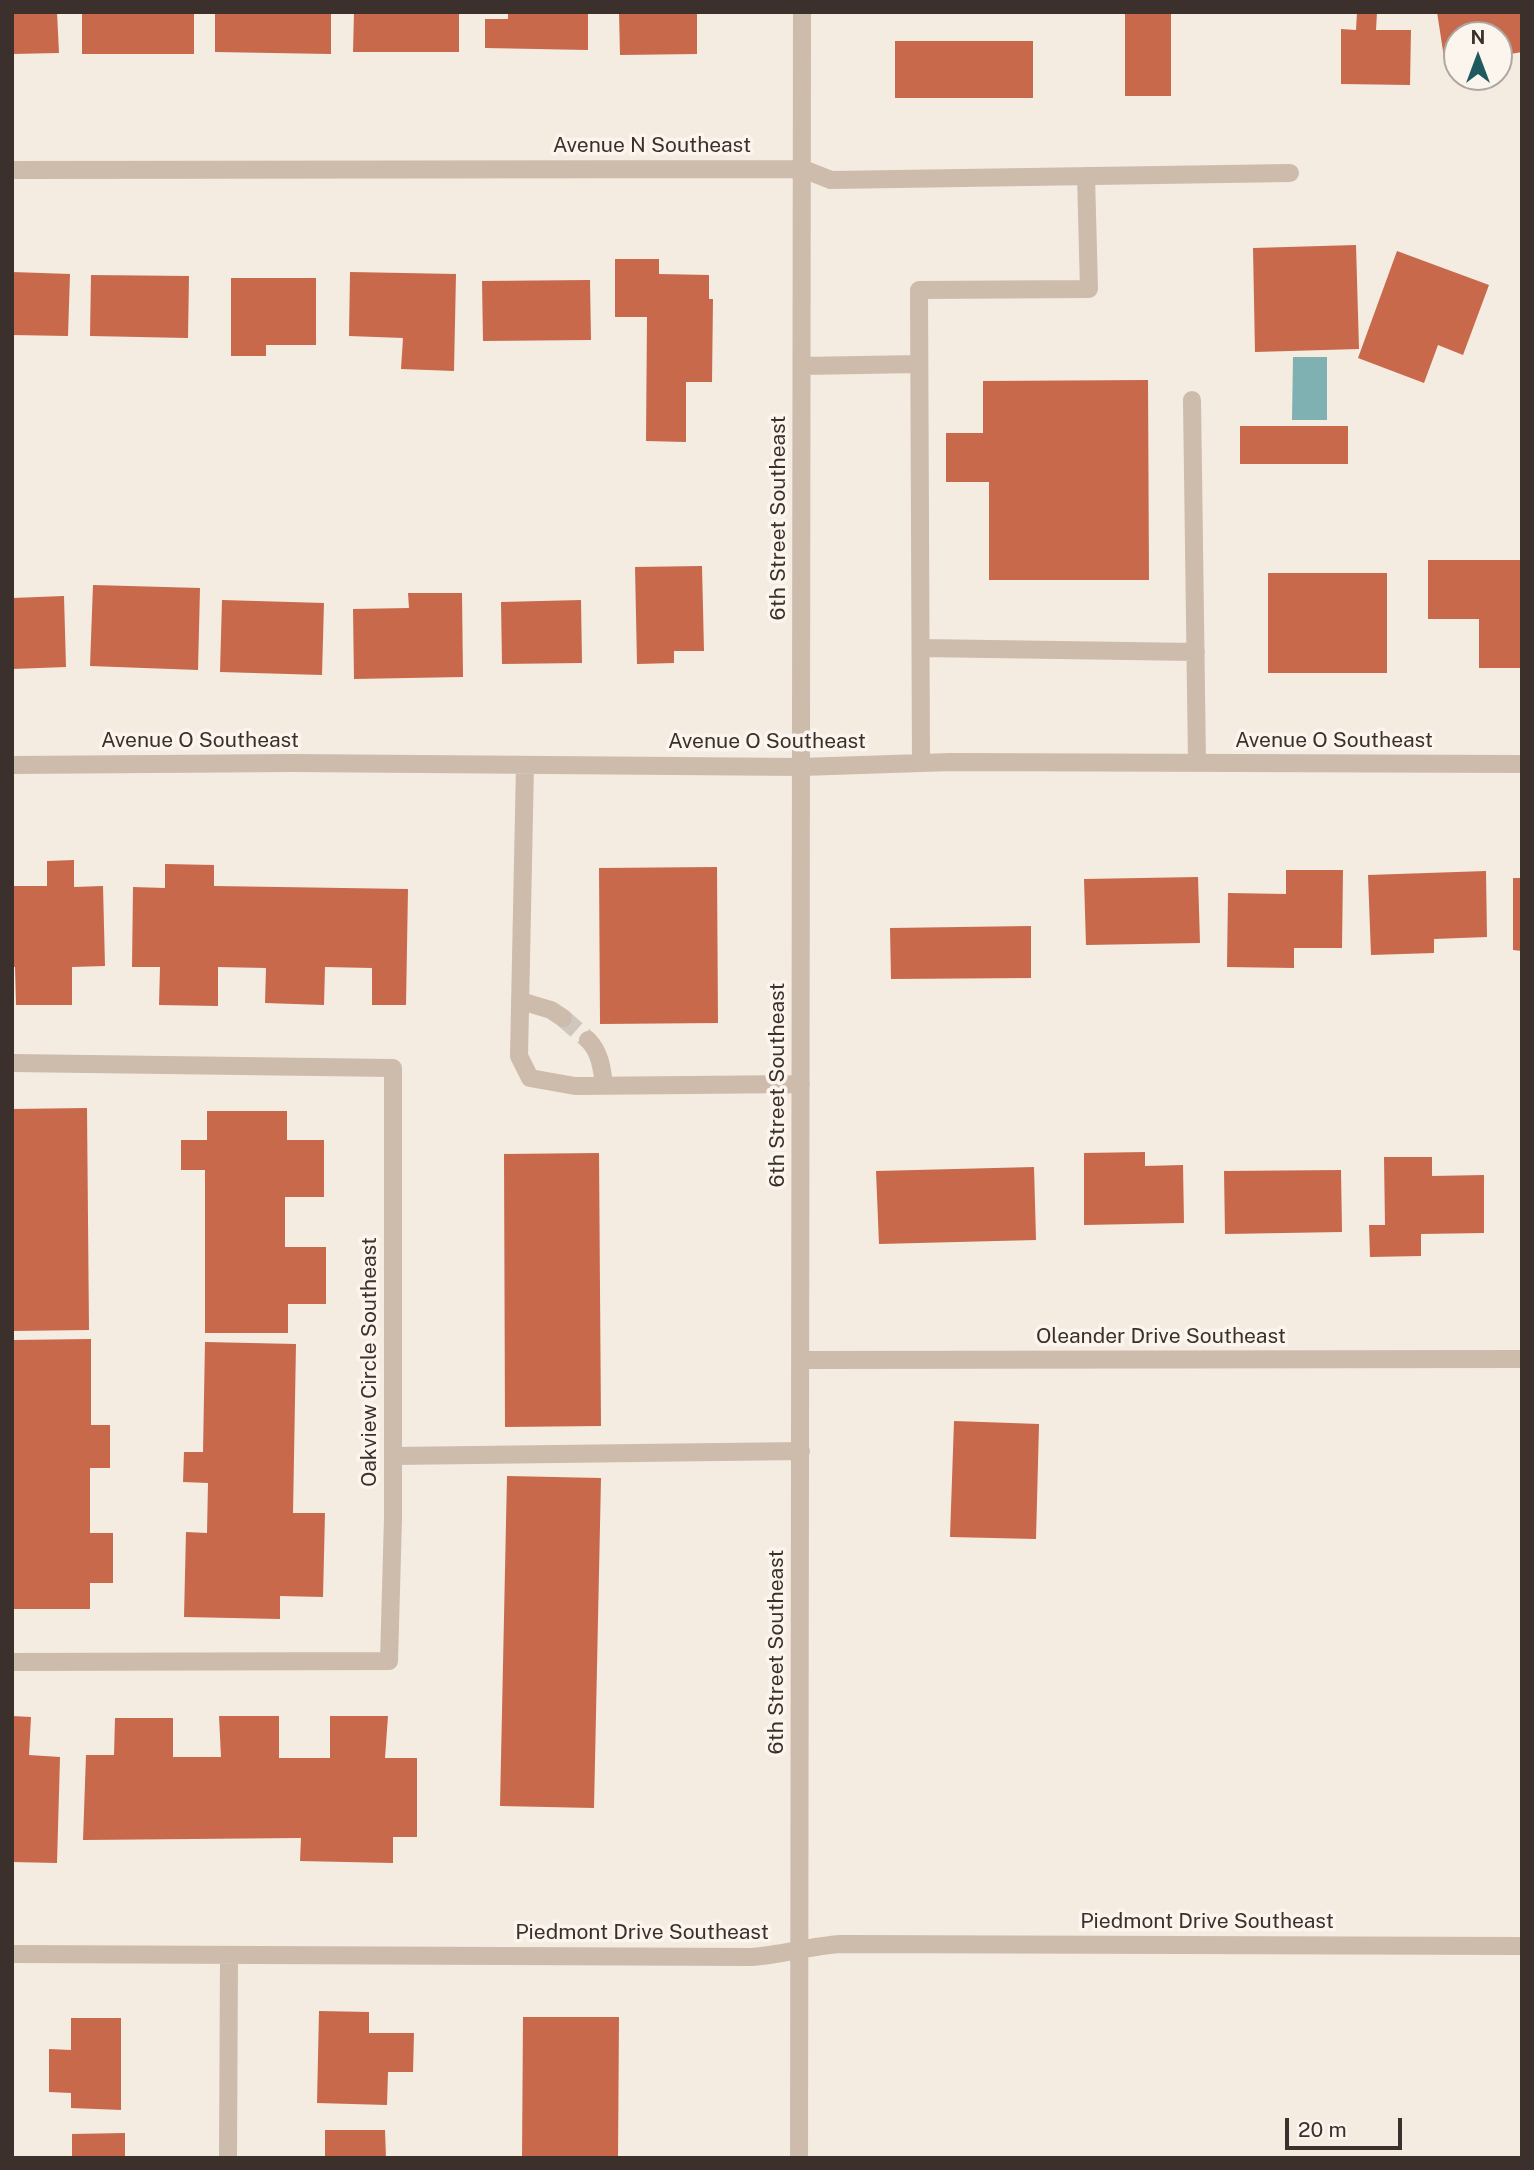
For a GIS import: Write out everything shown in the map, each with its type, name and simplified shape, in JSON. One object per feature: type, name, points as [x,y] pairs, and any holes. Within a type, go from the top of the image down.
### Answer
[{"type":"street","name":"6th Street Southeast","points":[[799,2158],[802,12]]},
{"type":"street","name":"Avenue N Southeast","points":[[12,170],[803,169],[831,180],[1290,173]]},
{"type":"street","points":[[921,763],[919,290],[1089,289],[1086,176]]},
{"type":"street","points":[[802,366],[919,364]]},
{"type":"street","points":[[1192,400],[1197,763]]},
{"type":"street","points":[[921,648],[1196,652]]},
{"type":"street","name":"Avenue O Southeast","points":[[12,765],[307,763],[802,767],[921,763],[1522,764]]},
{"type":"street","points":[[525,765],[519,1056],[530,1079],[575,1086],[801,1084]]},
{"type":"street","points":[[521,1002],[551,1010],[563,1018]]},
{"type":"street","points":[[587,1040],[595,1047],[604,1085]]},
{"type":"street","name":"Oakview Circle Southeast","points":[[12,1063],[393,1068],[393,1456],[389,1661],[12,1662]]},
{"type":"street","name":"Oleander Drive Southeast","points":[[800,1360],[1522,1360]]},
{"type":"street","points":[[393,1456],[801,1451]]},
{"type":"street","name":"Piedmont Drive Southeast","points":[[12,1954],[751,1957],[798,1951],[818,1945],[841,1944],[1522,1946]]},
{"type":"street","points":[[229,1955],[229,2158]]},
{"type":"water","points":[[1293,357],[1327,357],[1327,420],[1292,420]]},
{"type":"building","points":[[12,12],[57,12],[59,53],[12,54]]},
{"type":"building","points":[[82,12],[194,12],[194,54],[82,54]]},
{"type":"building","points":[[215,12],[331,12],[331,54],[215,52]]},
{"type":"building","points":[[354,12],[459,12],[459,52],[353,52]]},
{"type":"building","points":[[508,12],[588,12],[588,50],[485,48],[485,19],[508,19]]},
{"type":"building","points":[[619,12],[697,12],[697,54],[620,55]]},
{"type":"building","points":[[1125,12],[1171,12],[1171,96],[1125,96]]},
{"type":"building","points":[[1357,12],[1377,12],[1376,30],[1411,30],[1410,85],[1341,84],[1341,29],[1356,30]]},
{"type":"building","points":[[1437,12],[1522,12],[1522,52],[1513,54],[1513,21],[1443,21],[1443,51]]},
{"type":"building","points":[[895,41],[1033,41],[1033,98],[895,98]]},
{"type":"building","points":[[1356,245],[1359,349],[1255,352],[1253,248]]},
{"type":"building","points":[[1397,251],[1489,285],[1463,355],[1438,345],[1424,383],[1358,358]]},
{"type":"building","points":[[615,259],[659,259],[659,274],[709,275],[709,299],[713,299],[712,382],[686,382],[686,442],[646,441],[647,317],[615,317]]},
{"type":"building","points":[[12,272],[70,274],[68,336],[12,335]]},
{"type":"building","points":[[350,272],[456,274],[454,371],[401,369],[403,338],[349,336]]},
{"type":"building","points":[[91,275],[189,276],[188,338],[90,336]]},
{"type":"building","points":[[231,278],[316,278],[316,345],[266,345],[266,356],[231,356]]},
{"type":"building","points":[[590,280],[591,340],[483,341],[482,281]]},
{"type":"building","points":[[1148,380],[1149,580],[989,580],[989,482],[946,482],[946,433],[983,433],[983,381]]},
{"type":"building","points":[[1240,426],[1348,426],[1348,464],[1240,464]]},
{"type":"building","points":[[1428,560],[1522,560],[1522,668],[1479,668],[1479,619],[1428,619]]},
{"type":"building","points":[[702,566],[704,651],[674,651],[674,663],[637,664],[635,567]]},
{"type":"building","points":[[1268,573],[1387,573],[1387,673],[1268,673]]},
{"type":"building","points":[[93,585],[200,588],[198,670],[90,666]]},
{"type":"building","points":[[408,593],[462,593],[463,677],[354,679],[353,609],[409,608]]},
{"type":"building","points":[[64,596],[66,667],[12,669],[12,598]]},
{"type":"building","points":[[222,600],[324,603],[322,675],[220,672]]},
{"type":"building","points":[[581,600],[582,663],[502,664],[501,602]]},
{"type":"building","points":[[74,860],[74,887],[103,886],[105,966],[72,967],[72,1005],[16,1005],[15,967],[12,967],[12,886],[47,886],[47,861]]},
{"type":"building","points":[[165,864],[214,865],[214,886],[408,889],[406,1005],[372,1005],[372,968],[325,967],[324,1005],[265,1003],[266,968],[218,967],[218,1006],[159,1005],[160,967],[132,967],[133,887],[165,888]]},
{"type":"building","points":[[717,867],[718,1023],[600,1024],[599,868]]},
{"type":"building","points":[[1286,870],[1343,870],[1342,948],[1294,948],[1294,968],[1227,967],[1228,893],[1286,894]]},
{"type":"building","points":[[1486,871],[1487,937],[1434,939],[1434,953],[1371,955],[1368,875]]},
{"type":"building","points":[[1198,877],[1200,943],[1086,945],[1084,879]]},
{"type":"building","points":[[1513,878],[1522,878],[1522,951],[1513,950]]},
{"type":"building","points":[[1031,926],[1031,978],[891,979],[890,928]]},
{"type":"building","points":[[87,1108],[89,1330],[12,1331],[12,1109]]},
{"type":"building","points":[[207,1111],[287,1111],[287,1140],[324,1140],[324,1197],[285,1197],[285,1247],[326,1247],[326,1304],[288,1304],[288,1333],[205,1333],[205,1170],[181,1170],[181,1140],[207,1140]]},
{"type":"building","points":[[1145,1152],[1145,1166],[1183,1165],[1184,1223],[1084,1225],[1084,1153]]},
{"type":"building","points":[[599,1153],[601,1426],[505,1427],[504,1154]]},
{"type":"building","points":[[1384,1157],[1432,1157],[1432,1176],[1484,1175],[1484,1233],[1421,1234],[1421,1256],[1370,1257],[1369,1225],[1385,1225]]},
{"type":"building","points":[[1034,1167],[1036,1240],[879,1244],[876,1171]]},
{"type":"building","points":[[1341,1170],[1342,1232],[1225,1234],[1224,1171]]},
{"type":"building","points":[[91,1339],[91,1425],[110,1425],[110,1468],[90,1468],[90,1533],[113,1533],[113,1583],[90,1583],[90,1609],[12,1609],[12,1340]]},
{"type":"building","points":[[205,1342],[296,1344],[293,1513],[325,1513],[323,1597],[280,1596],[280,1619],[184,1617],[186,1532],[207,1533],[208,1483],[183,1482],[184,1452],[203,1452]]},
{"type":"building","points":[[954,1421],[1039,1424],[1036,1539],[950,1537]]},
{"type":"building","points":[[507,1476],[601,1478],[594,1808],[500,1806]]},
{"type":"building","points":[[12,1716],[31,1717],[29,1755],[60,1757],[57,1863],[12,1862]]},
{"type":"building","points":[[219,1716],[279,1716],[279,1758],[330,1758],[330,1716],[388,1716],[385,1758],[417,1758],[417,1837],[393,1837],[393,1863],[300,1861],[301,1838],[83,1840],[86,1755],[114,1755],[115,1718],[173,1718],[173,1757],[221,1757]]},
{"type":"building","points":[[319,2011],[369,2012],[369,2033],[414,2033],[413,2072],[388,2072],[387,2105],[317,2103]]},
{"type":"building","points":[[523,2017],[619,2017],[618,2158],[522,2158]]},
{"type":"building","points":[[71,2018],[121,2018],[121,2110],[71,2108],[71,2093],[49,2092],[49,2049],[71,2050]]},
{"type":"building","points":[[325,2130],[385,2130],[386,2158],[325,2158]]},
{"type":"building","points":[[125,2133],[125,2158],[72,2158],[72,2134]]},
{"type":"tunnel","points":[[563,1018],[588,1040]]}]
